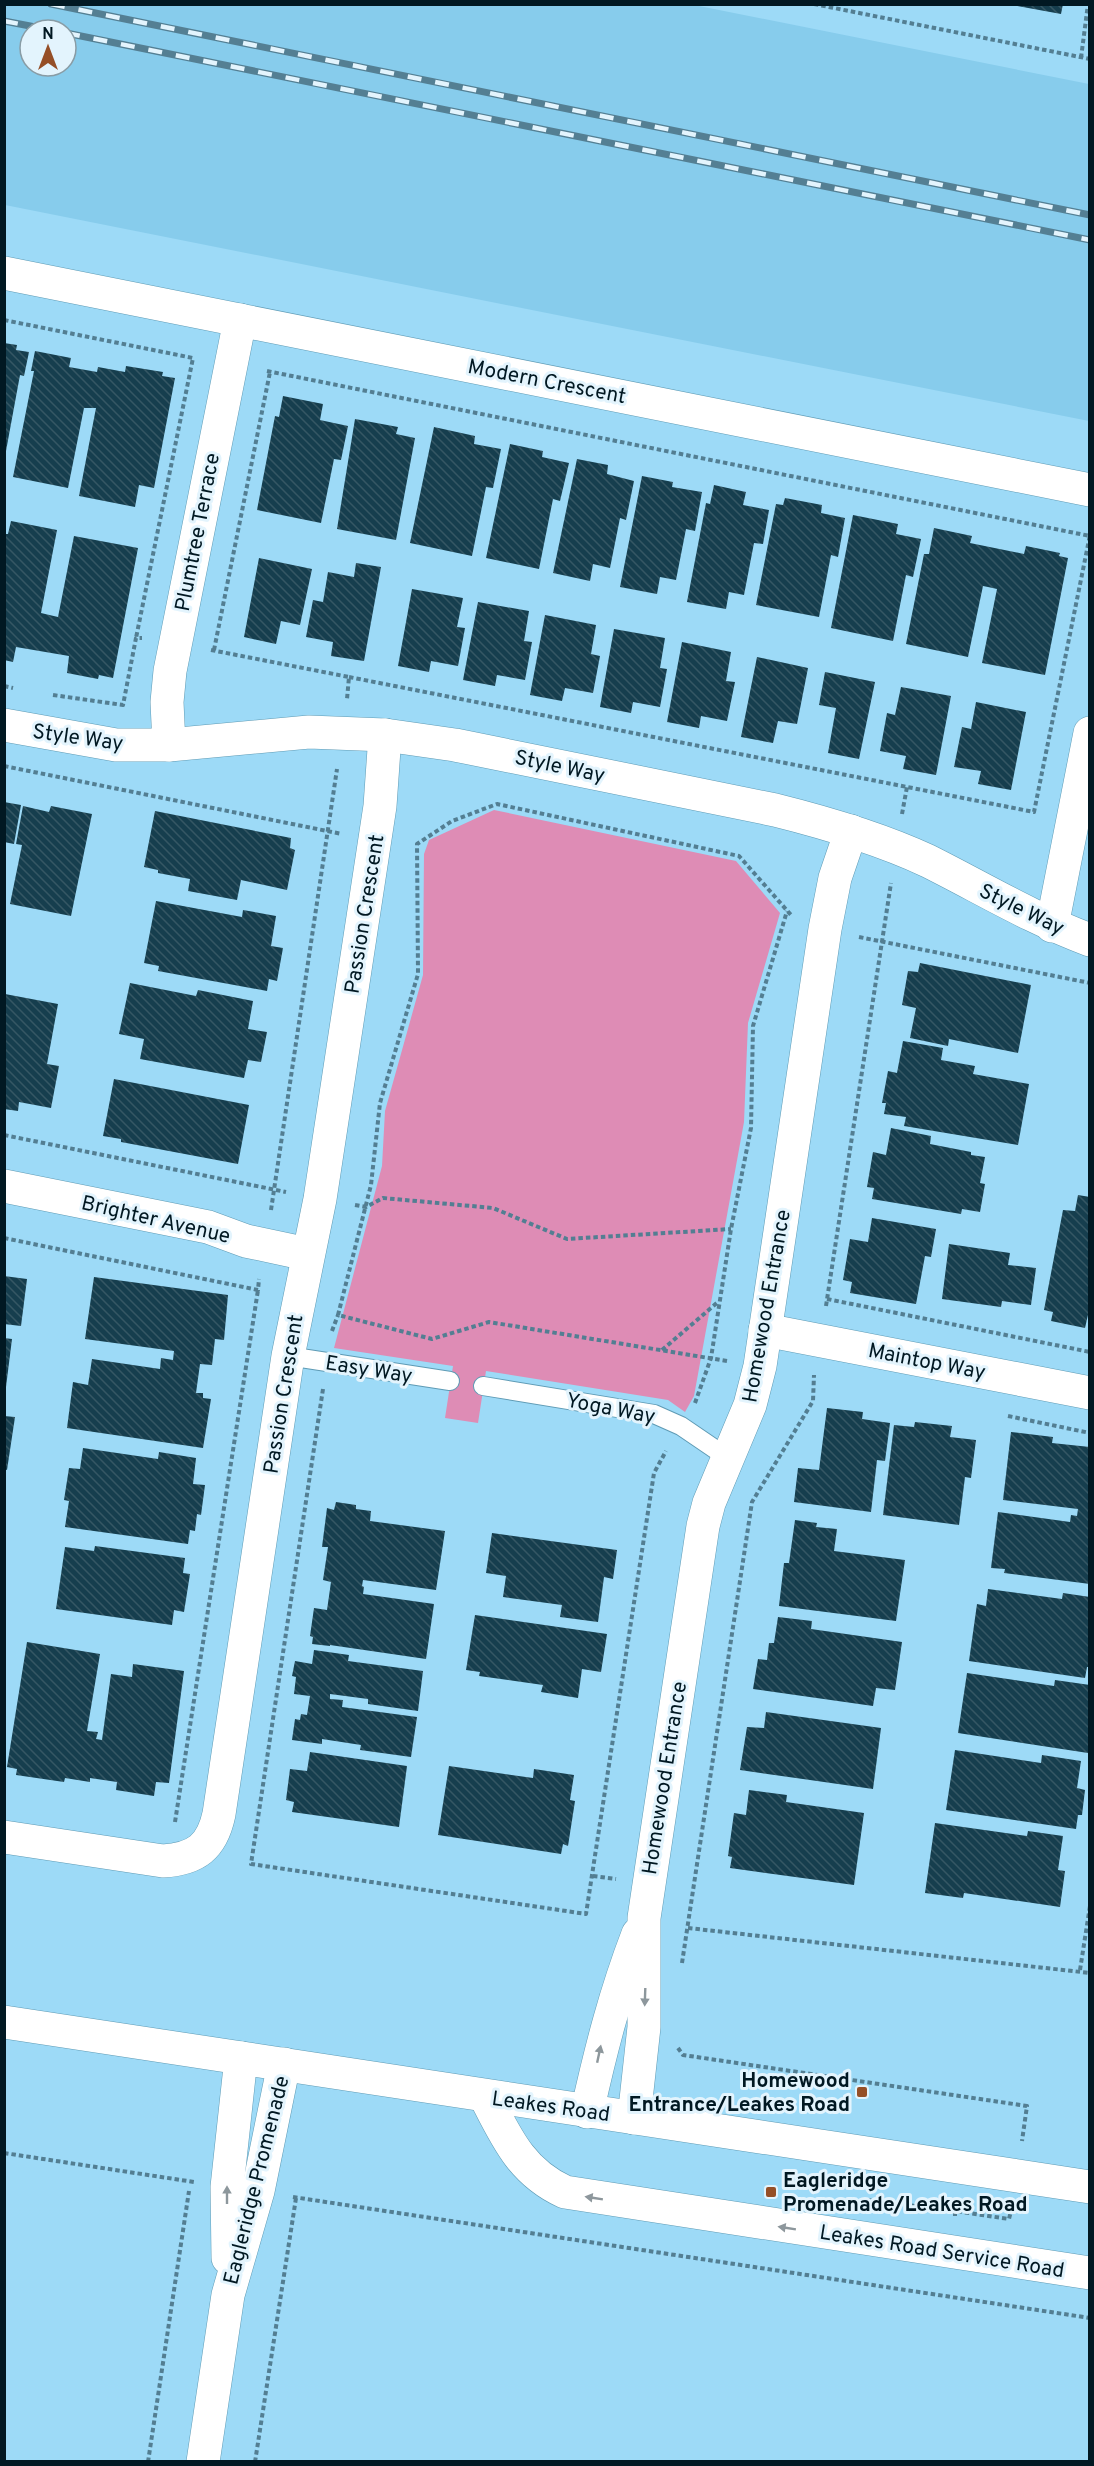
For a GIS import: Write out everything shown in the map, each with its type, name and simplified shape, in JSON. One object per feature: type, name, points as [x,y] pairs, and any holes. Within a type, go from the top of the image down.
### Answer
[{"type":"street","name":"Modern Crescent","points":[[4,273],[1089,490]]},
{"type":"street","name":"Plumtree Terrace","points":[[169,744],[167,702],[176,642],[240,320]]},
{"type":"street","name":"Style Way","points":[[4,725],[94,742],[169,744],[309,732],[343,732],[455,744],[775,810],[851,831],[897,847],[1052,926],[1089,940]]},
{"type":"street","points":[[1052,926],[1089,733]]},
{"type":"street","name":"Passion Crescent","points":[[4,1837],[163,1861],[195,1854],[210,1841],[219,1814],[288,1356],[320,1199],[380,806],[386,735]]},
{"type":"street","name":"Homewood Entrance","points":[[634,2118],[644,2027],[644,1918],[704,1526],[709,1503],[750,1405],[760,1366],[825,929],[835,878],[851,831]]},
{"type":"street","name":"Brighter Avenue","points":[[4,1186],[208,1227],[246,1241],[308,1254]]},
{"type":"street","name":"Maintop Way","points":[[765,1330],[1089,1393]]},
{"type":"street","name":"Homewood Entrance","points":[[587,2112],[604,2031],[617,1988],[644,1918]]},
{"type":"street","name":"Leakes Road","points":[[7,2024],[1089,2187]]},
{"type":"street","name":"Eagleridge Promenade","points":[[203,2462],[242,2189],[241,2058]]},
{"type":"street","name":"Eagleridge Promenade","points":[[242,2189],[284,2064]]},
{"type":"street","name":"Leakes Road Service Road","points":[[485,2096],[513,2149],[533,2173],[551,2186],[565,2192],[1089,2274]]},
{"type":"lane","name":"Easy Way","points":[[288,1356],[450,1381]]},
{"type":"lane","name":"Yoga Way","points":[[483,1386],[654,1414],[681,1426],[728,1458]]},
{"type":"path","points":[[814,4],[1089,59]]},
{"type":"path","points":[[1081,58],[1088,4]]},
{"type":"path","points":[[4,320],[1089,536],[1034,812],[176,642],[136,638]]},
{"type":"path","points":[[48,694],[123,705],[193,358]]},
{"type":"path","points":[[214,650],[270,372]]},
{"type":"path","points":[[175,1827],[274,1189],[343,732],[349,677]]},
{"type":"path","points":[[4,686],[16,688]]},
{"type":"path","points":[[4,766],[375,840],[417,843],[452,821],[497,804],[739,856],[798,924],[1089,983]]},
{"type":"path","points":[[417,843],[418,974],[380,1103],[375,1160],[366,1206],[331,1334],[251,1864],[586,1914],[654,1473],[699,1396],[711,1358],[718,1302],[751,1128],[753,1026],[787,911]]},
{"type":"path","points":[[680,1972],[752,1502],[813,1401],[814,1378],[897,847]]},
{"type":"path","points":[[4,1135],[320,1199],[366,1206],[383,1198],[493,1208],[567,1239],[731,1228]]},
{"type":"path","points":[[4,1238],[258,1290]]},
{"type":"path","points":[[827,1299],[1089,1352]]},
{"type":"path","points":[[661,1350],[718,1302]]},
{"type":"path","points":[[338,1315],[432,1338],[489,1322],[760,1366],[825,1380]]},
{"type":"path","points":[[998,1414],[1089,1433]]},
{"type":"path","points":[[1080,1970],[1089,1906]]},
{"type":"path","points":[[687,1928],[1080,1970],[1089,1973]]},
{"type":"path","points":[[676,2046],[683,2055],[1027,2106],[1009,2219],[956,2211],[949,2252]]},
{"type":"path","points":[[4,2153],[1089,2318]]},
{"type":"path","points":[[148,2462],[191,2181]]},
{"type":"path","points":[[255,2462],[296,2198]]},
{"type":"shaded area","points":[[4,5],[694,5],[1089,84],[1089,421],[5,205]]},
{"type":"shaded area","points":[[494,810],[736,861],[780,913],[748,1023],[744,1122],[694,1396],[685,1412],[668,1400],[486,1371],[478,1423],[445,1418],[453,1366],[334,1348],[382,1166],[385,1111],[423,975],[424,854],[429,840]]},
{"type":"building","points":[[1007,4],[1063,4],[1061,14]]},
{"type":"building","points":[[4,343],[17,345],[16,350],[29,352],[24,376],[20,375],[6,451]]},
{"type":"building","points":[[35,351],[71,358],[69,367],[97,372],[98,367],[125,372],[126,366],[163,372],[162,376],[175,378],[154,488],[139,485],[135,507],[79,496],[96,408],[84,408],[68,488],[13,477],[34,371],[31,371]]},
{"type":"building","points":[[283,396],[323,404],[320,420],[348,426],[341,460],[334,459],[321,523],[257,510],[275,416],[279,417]]},
{"type":"building","points":[[355,419],[398,427],[396,434],[415,438],[396,540],[337,529]]},
{"type":"building","points":[[434,427],[475,436],[474,444],[501,449],[493,488],[486,487],[472,556],[410,543]]},
{"type":"building","points":[[510,444],[543,451],[542,457],[569,463],[560,501],[553,499],[539,569],[486,558]]},
{"type":"building","points":[[577,459],[608,465],[607,474],[634,481],[626,520],[620,518],[610,568],[593,564],[590,581],[553,573]]},
{"type":"building","points":[[642,476],[673,482],[672,487],[702,492],[695,531],[686,529],[676,580],[660,577],[657,594],[620,587]]},
{"type":"building","points":[[714,485],[746,492],[743,505],[769,510],[763,544],[754,543],[744,595],[729,592],[726,609],[687,602],[706,503],[710,504]]},
{"type":"building","points":[[785,498],[822,505],[821,513],[845,518],[838,557],[831,555],[819,617],[756,605],[776,504],[783,505]]},
{"type":"building","points":[[853,515],[898,524],[896,534],[921,539],[913,577],[906,575],[893,641],[831,628]]},
{"type":"building","points":[[11,521],[57,530],[41,613],[58,617],[74,536],[138,548],[113,678],[99,675],[98,679],[67,673],[69,656],[16,647],[13,662],[4,660],[4,534],[8,534]]},
{"type":"building","points":[[934,528],[972,536],[970,543],[1024,554],[1026,546],[1060,553],[1059,556],[1068,558],[1045,675],[982,663],[997,589],[983,586],[968,657],[906,644],[924,554],[929,554]]},
{"type":"building","points":[[259,558],[312,569],[300,625],[281,621],[276,644],[244,637]]},
{"type":"building","points":[[356,563],[381,567],[364,661],[331,656],[333,642],[306,637],[313,600],[323,602],[328,572],[354,577]]},
{"type":"building","points":[[412,589],[463,598],[457,627],[465,628],[458,666],[431,661],[429,672],[398,666]]},
{"type":"building","points":[[478,602],[529,611],[524,641],[532,642],[525,680],[497,675],[495,686],[463,680]]},
{"type":"building","points":[[545,615],[596,625],[591,654],[600,656],[593,693],[565,688],[562,701],[530,695]]},
{"type":"building","points":[[614,629],[665,638],[660,668],[667,669],[660,707],[633,702],[631,713],[600,707]]},
{"type":"building","points":[[682,642],[731,652],[726,681],[735,682],[727,721],[701,716],[699,728],[667,722]]},
{"type":"building","points":[[757,657],[808,668],[797,724],[778,721],[773,743],[741,737]]},
{"type":"building","points":[[825,672],[875,682],[859,759],[828,753],[836,708],[819,705]]},
{"type":"building","points":[[901,687],[951,696],[936,775],[903,769],[906,756],[880,751],[887,713],[895,715]]},
{"type":"building","points":[[976,702],[1026,712],[1011,790],[978,784],[981,771],[954,767],[962,727],[971,729]]},
{"type":"building","points":[[4,802],[21,805],[14,844],[4,842]]},
{"type":"building","points":[[23,806],[49,812],[51,806],[92,814],[71,916],[10,904],[22,845],[16,844]]},
{"type":"building","points":[[155,811],[291,838],[290,848],[295,850],[287,890],[241,880],[237,900],[188,891],[190,879],[158,873],[158,870],[144,867]]},
{"type":"building","points":[[156,901],[242,917],[243,910],[276,916],[271,946],[283,948],[277,981],[269,979],[267,991],[158,971],[159,966],[144,963]]},
{"type":"building","points":[[920,963],[1031,985],[1018,1053],[949,1039],[948,1046],[910,1038],[916,1008],[902,1005],[908,971],[918,972]]},
{"type":"building","points":[[130,983],[196,996],[198,990],[253,1001],[248,1029],[267,1032],[261,1062],[248,1060],[244,1078],[140,1059],[144,1039],[119,1034]]},
{"type":"building","points":[[5,994],[58,1004],[47,1064],[59,1066],[51,1108],[19,1102],[18,1111],[4,1109]]},
{"type":"building","points":[[903,1041],[943,1048],[941,1060],[975,1066],[973,1074],[1029,1084],[1018,1145],[904,1126],[906,1117],[884,1114],[886,1103],[882,1103],[888,1071],[897,1073]]},
{"type":"building","points":[[114,1079],[249,1105],[238,1164],[121,1142],[121,1139],[103,1136]]},
{"type":"building","points":[[891,1128],[931,1136],[930,1144],[985,1157],[980,1183],[985,1184],[980,1212],[962,1209],[961,1214],[872,1199],[874,1188],[867,1187],[873,1152],[886,1155]]},
{"type":"building","points":[[1078,1195],[1090,1197],[1090,1306],[1085,1328],[1051,1321],[1053,1312],[1044,1310],[1063,1210],[1075,1211]]},
{"type":"building","points":[[872,1218],[936,1229],[931,1257],[925,1256],[916,1304],[850,1293],[852,1282],[843,1280],[850,1239],[868,1242]]},
{"type":"building","points":[[949,1244],[1010,1253],[1008,1265],[1036,1268],[1031,1305],[1002,1301],[1001,1307],[942,1299]]},
{"type":"building","points":[[4,1276],[27,1279],[21,1326],[4,1324]]},
{"type":"building","points":[[94,1277],[228,1295],[224,1340],[215,1339],[212,1365],[200,1364],[196,1393],[203,1393],[203,1398],[211,1399],[203,1448],[67,1428],[73,1382],[88,1385],[92,1359],[160,1369],[161,1358],[173,1360],[174,1351],[85,1339]]},
{"type":"building","points":[[4,1338],[12,1339],[6,1387],[4,1387]]},
{"type":"building","points":[[827,1408],[863,1412],[862,1419],[890,1423],[885,1461],[877,1460],[871,1512],[794,1502],[798,1468],[819,1470]]},
{"type":"building","points":[[4,1416],[15,1417],[7,1470],[4,1469]]},
{"type":"building","points":[[915,1422],[952,1426],[950,1437],[976,1440],[971,1478],[965,1477],[959,1525],[883,1515],[894,1425],[914,1427]]},
{"type":"building","points":[[1011,1432],[1053,1437],[1052,1443],[1090,1447],[1090,1584],[1004,1573],[1005,1569],[991,1568],[998,1512],[1070,1522],[1071,1515],[1077,1516],[1078,1509],[1003,1500]]},
{"type":"building","points":[[83,1448],[158,1459],[159,1452],[196,1458],[193,1484],[205,1485],[201,1515],[197,1514],[195,1531],[190,1530],[188,1544],[65,1527],[69,1501],[64,1500],[69,1468],[80,1469]]},
{"type":"building","points":[[336,1502],[356,1505],[356,1509],[371,1511],[370,1521],[445,1531],[436,1590],[363,1580],[362,1586],[364,1587],[363,1594],[434,1604],[426,1659],[312,1644],[313,1637],[310,1636],[314,1608],[327,1610],[331,1582],[323,1580],[328,1547],[322,1547],[327,1508],[334,1510]]},
{"type":"building","points":[[795,1520],[817,1523],[816,1527],[837,1529],[834,1551],[905,1560],[896,1621],[779,1606],[784,1563],[789,1563]]},
{"type":"building","points":[[492,1533],[617,1550],[613,1579],[604,1577],[598,1622],[560,1617],[562,1605],[503,1597],[506,1576],[486,1573]]},
{"type":"building","points":[[95,1546],[185,1558],[183,1573],[190,1574],[184,1612],[174,1610],[172,1625],[56,1609],[65,1547],[94,1551]]},
{"type":"building","points":[[988,1589],[1062,1599],[1063,1593],[1090,1597],[1090,1667],[1087,1667],[1085,1678],[969,1661],[977,1604],[986,1606]]},
{"type":"building","points":[[475,1615],[607,1634],[601,1672],[582,1669],[578,1698],[541,1692],[543,1685],[479,1676],[480,1672],[466,1670]]},
{"type":"building","points":[[778,1617],[812,1621],[811,1629],[902,1642],[895,1690],[876,1688],[873,1706],[753,1689],[758,1659],[767,1660],[769,1643],[774,1643]]},
{"type":"building","points":[[27,1642],[100,1654],[87,1731],[98,1732],[96,1739],[102,1740],[111,1674],[132,1677],[133,1664],[184,1671],[169,1783],[156,1782],[154,1796],[116,1790],[117,1782],[90,1778],[90,1782],[65,1778],[64,1782],[16,1775],[17,1769],[7,1767]]},
{"type":"building","points":[[314,1650],[349,1655],[348,1661],[423,1671],[418,1711],[368,1704],[368,1699],[330,1694],[330,1699],[343,1700],[342,1707],[417,1717],[411,1757],[360,1750],[361,1745],[322,1739],[322,1744],[292,1740],[295,1719],[300,1720],[301,1714],[307,1715],[310,1696],[294,1694],[296,1677],[292,1676],[295,1661],[312,1664]]},
{"type":"building","points":[[967,1673],[1054,1686],[1055,1680],[1090,1685],[1088,1753],[958,1733]]},
{"type":"building","points":[[766,1712],[881,1728],[873,1789],[740,1770],[747,1727],[764,1728]]},
{"type":"building","points":[[955,1750],[1041,1763],[1042,1755],[1081,1761],[1077,1788],[1085,1790],[1082,1815],[1078,1815],[1076,1829],[946,1810]]},
{"type":"building","points":[[310,1752],[407,1766],[399,1827],[292,1812],[294,1802],[286,1800],[290,1769],[307,1771]]},
{"type":"building","points":[[449,1766],[533,1778],[534,1769],[574,1775],[570,1800],[575,1801],[568,1846],[563,1844],[561,1854],[438,1835]]},
{"type":"building","points":[[749,1790],[787,1795],[786,1802],[864,1813],[854,1885],[730,1868],[732,1857],[728,1856],[734,1813],[746,1815]]},
{"type":"building","points":[[935,1823],[1027,1836],[1028,1831],[1063,1836],[1058,1870],[1065,1871],[1060,1907],[964,1893],[963,1898],[925,1893]]},
{"type":"railway","points":[[51,4],[1090,215]]},
{"type":"railway","points":[[4,21],[18,24]]},
{"type":"railway","points":[[78,35],[1090,240]]},
{"type":"place","name":"Homewood Entrance/Leakes Road","points":[[862,2092]]},
{"type":"place","name":"Eagleridge Promenade/Leakes Road","points":[[771,2192]]}]
